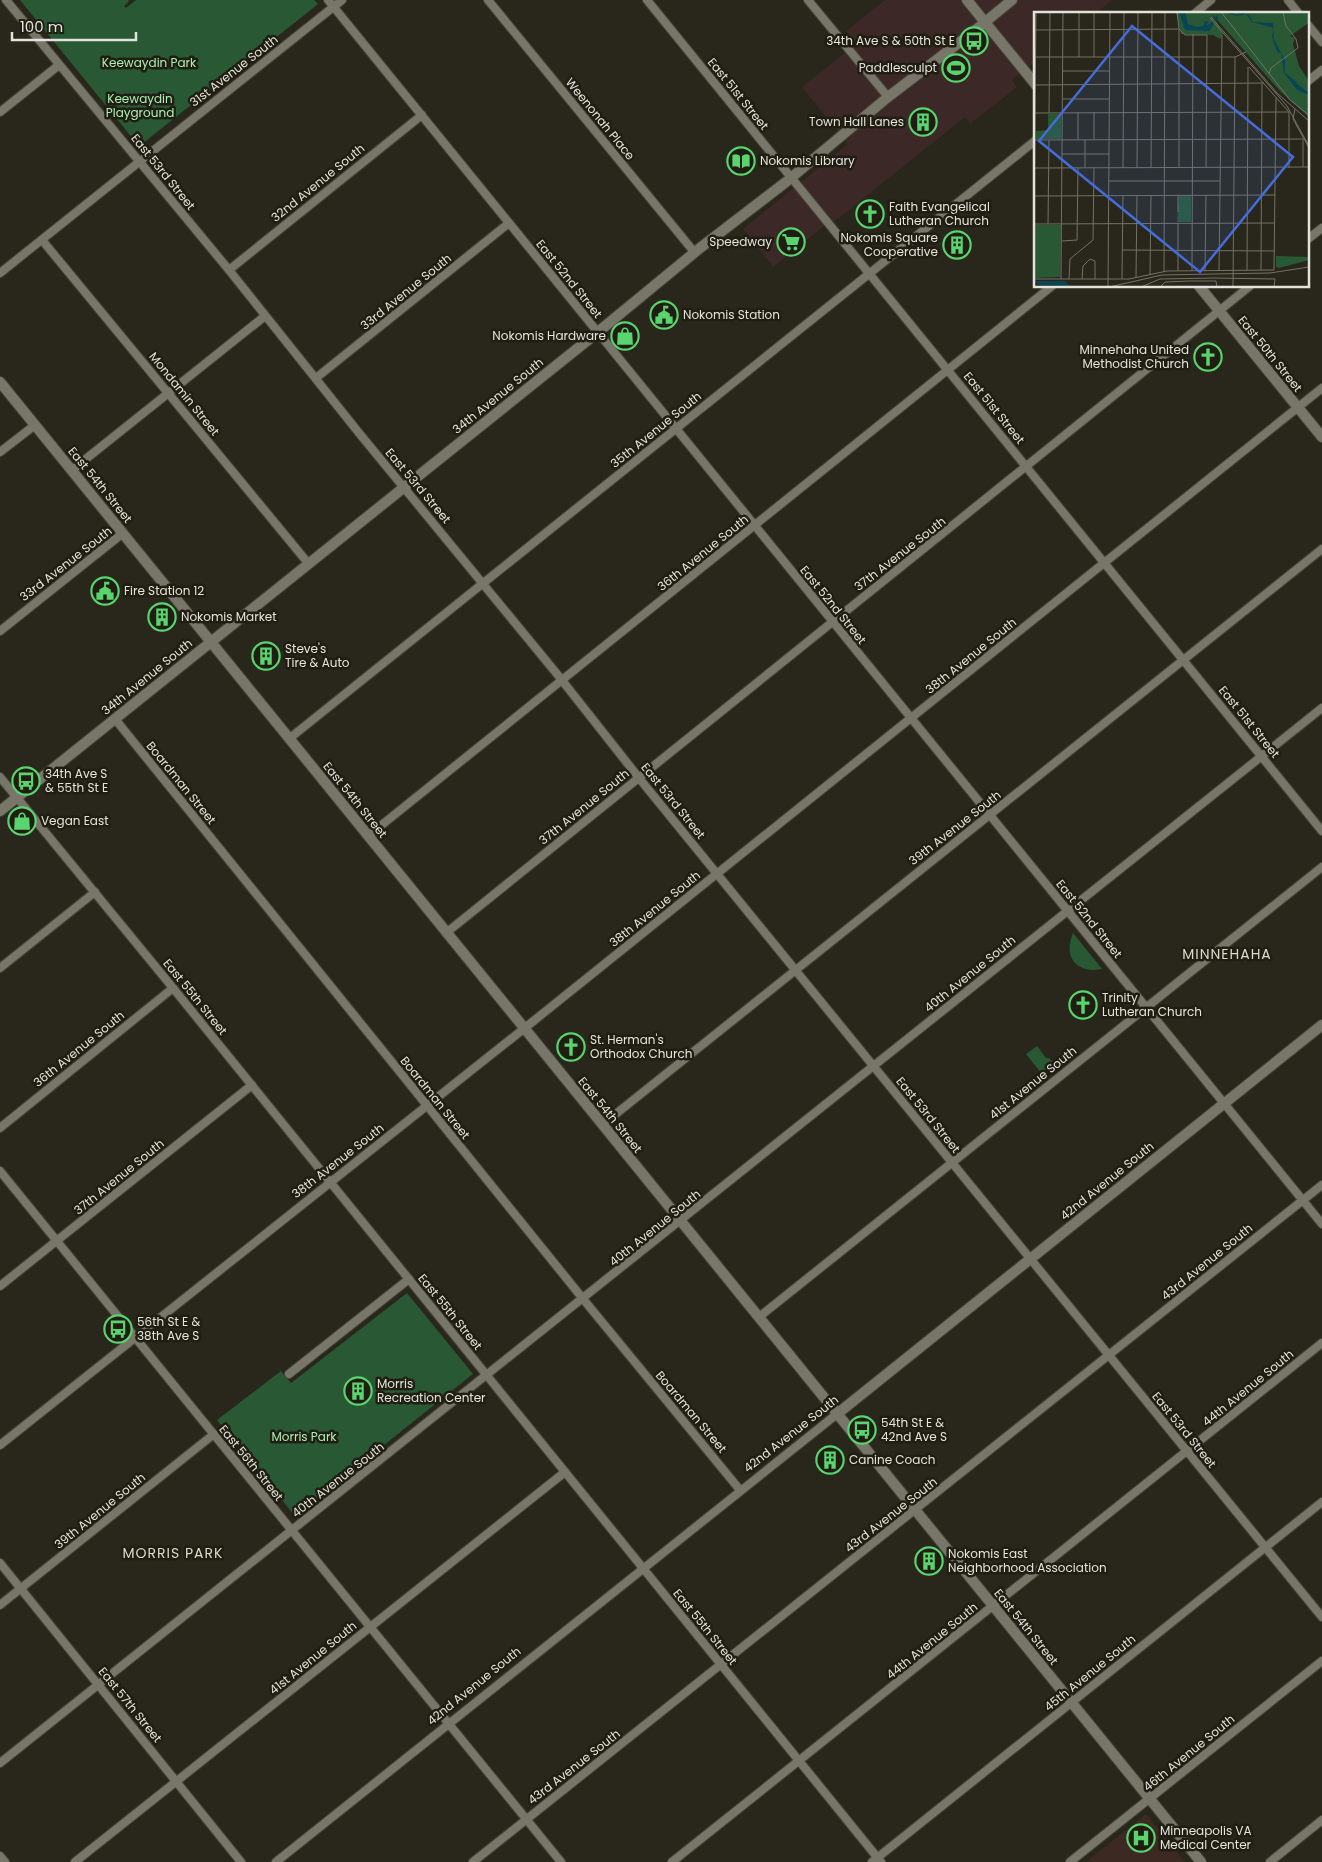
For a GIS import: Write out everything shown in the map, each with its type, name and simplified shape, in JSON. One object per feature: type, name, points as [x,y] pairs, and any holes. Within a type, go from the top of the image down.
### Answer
[{"type":"street","name":"East 53rd Street","points":[[6,0],[229,270],[562,680],[638,778],[1322,1617]]},
{"type":"street","name":"East 52nd Street","points":[[328,0],[1322,1224]]},
{"type":"street","name":"31st Avenue South","points":[[0,273],[342,0]]},
{"type":"street","name":"Weenonah Place","points":[[488,0],[695,253]]},
{"type":"street","name":"East 51st Street","points":[[648,0],[1322,831]]},
{"type":"street","points":[[808,0],[888,97]]},
{"type":"street","points":[[967,0],[1034,83]]},
{"type":"street","name":"34th Avenue South","points":[[0,811],[791,177],[888,97],[1012,0]]},
{"type":"street","points":[[1196,12],[1211,0]]},
{"type":"street","points":[[1288,0],[1297,12]]},
{"type":"street","points":[[1310,27],[1322,42]]},
{"type":"street","points":[[0,112],[59,65]]},
{"type":"street","points":[[1310,79],[1322,70]]},
{"type":"street","name":"32nd Avenue South","points":[[229,270],[422,115]]},
{"type":"street","name":"35th Avenue South","points":[[290,738],[1034,142]]},
{"type":"street","name":"33rd Avenue South","points":[[316,378],[509,223]]},
{"type":"street","points":[[1310,238],[1322,228]]},
{"type":"street","name":"Mondamin Street","points":[[42,240],[308,563]]},
{"type":"street","name":"36th Avenue South","points":[[368,836],[1050,288]]},
{"type":"street","name":"East 50th Street","points":[[1202,288],[1322,437]]},
{"type":"street","name":"37th Avenue South","points":[[446,933],[1248,288]]},
{"type":"street","points":[[72,470],[265,316]]},
{"type":"street","name":"East 54th Street","points":[[0,382],[1201,1862]]},
{"type":"street","name":"38th Avenue South","points":[[0,1445],[427,1106],[1322,388]]},
{"type":"street","points":[[0,452],[35,425]]},
{"type":"street","name":"33rd Avenue South","points":[[0,631],[123,533]]},
{"type":"street","name":"39th Avenue South","points":[[602,1125],[1322,549]]},
{"type":"street","name":"40th Avenue South","points":[[0,1763],[1322,708]]},
{"type":"street","name":"Boardman Street","points":[[115,719],[583,1299],[740,1490]]},
{"type":"street","name":"East 55th Street","points":[[0,778],[252,1085],[877,1860]]},
{"type":"street","name":"41st Avenue South","points":[[759,1317],[1322,867]]},
{"type":"street","points":[[0,968],[95,892]]},
{"type":"street","name":"36th Avenue South","points":[[0,1128],[173,988]]},
{"type":"street","name":"42nd Avenue South","points":[[276,1862],[1322,1025]]},
{"type":"street","name":"37th Avenue South","points":[[0,1286],[252,1085]]},
{"type":"street","name":"East 56th Street","points":[[0,1171],[561,1862]]},
{"type":"street","name":"43rd Avenue South","points":[[473,1862],[1322,1184]]},
{"type":"street","points":[[290,1374],[409,1280]]},
{"type":"street","name":"44th Avenue South","points":[[672,1862],[1322,1343]]},
{"type":"street","name":"39th Avenue South","points":[[0,1605],[214,1434]]},
{"type":"street","name":"41st Avenue South","points":[[75,1862],[565,1472]]},
{"type":"street","name":"45th Avenue South","points":[[877,1860],[1322,1502]]},
{"type":"street","name":"East 57th Street","points":[[0,1563],[241,1862]]},
{"type":"street","name":"46th Avenue South","points":[[1070,1862],[1322,1661]]},
{"type":"street","points":[[1270,1862],[1322,1820]]},
{"type":"street","points":[[0,1856],[5,1862]]},
{"type":"shaded area","points":[[885,0],[1112,0],[1097,12],[1034,12],[1034,63],[1012,80],[1017,87],[970,124],[965,117],[839,218],[820,229],[773,267],[743,229],[848,144],[802,87],[856,44],[846,31]]},
{"type":"shaded area","name":"Minneapolis VA Medical Center","points":[[1146,1814],[1185,1862],[1086,1862]]},
{"type":"green space","name":"Keewaydin Park","points":[[20,0],[128,0],[124,6],[126,8],[136,0],[314,0],[318,4],[142,144],[138,145]]},
{"type":"green space","points":[[1073,933],[1102,969],[1085,969],[1074,962],[1070,949]]},
{"type":"green space","points":[[1037,1046],[1046,1058],[1049,1058],[1054,1064],[1042,1074],[1026,1054]]},
{"type":"green space","name":"Morris Park","points":[[407,1293],[473,1374],[295,1516],[217,1420],[281,1371],[291,1383]]},
{"type":"place","name":"34th Ave S & 50th St E","points":[[974,41]]},
{"type":"place","name":"Paddlesculpt","points":[[956,68]]},
{"type":"place","name":"Town Hall Lanes","points":[[923,122]]},
{"type":"place","name":"Nokomis Library","points":[[741,161]]},
{"type":"place","name":"Faith Evangelical Lutheran Church","points":[[870,214]]},
{"type":"place","name":"Speedway","points":[[791,242]]},
{"type":"place","name":"Nokomis Square Cooperative","points":[[957,245]]},
{"type":"place","name":"Nokomis Station","points":[[664,315]]},
{"type":"place","name":"Nokomis Hardware","points":[[625,336]]},
{"type":"place","name":"Minnehaha United Methodist Church","points":[[1208,357]]},
{"type":"place","name":"Fire Station 12","points":[[105,591]]},
{"type":"place","name":"Nokomis Market","points":[[162,617]]},
{"type":"place","name":"Steve's Tire & Auto","points":[[266,656]]},
{"type":"place","name":"34th Ave S & 55th St E","points":[[26,781]]},
{"type":"place","name":"Vegan East","points":[[22,821]]},
{"type":"place","name":"Trinity Lutheran Church","points":[[1083,1005]]},
{"type":"place","name":"St. Herman's Orthodox Church","points":[[571,1047]]},
{"type":"place","name":"56th St E & 38th Ave S","points":[[118,1329]]},
{"type":"place","name":"Morris Recreation Center","points":[[358,1391]]},
{"type":"place","name":"54th St E & 42nd Ave S","points":[[862,1430]]},
{"type":"place","name":"Canine Coach","points":[[830,1460]]},
{"type":"place","name":"Nokomis East Neighborhood Association","points":[[929,1561]]},
{"type":"place","name":"Minneapolis VA Medical Center","points":[[1141,1838]]},
{"type":"district","name":"MINNEHAHA","points":[[1227,954]]},
{"type":"district","name":"MORRIS PARK","points":[[173,1553]]},
{"type":"park label","name":"Keewaydin Playground","points":[[140,106]]}]
